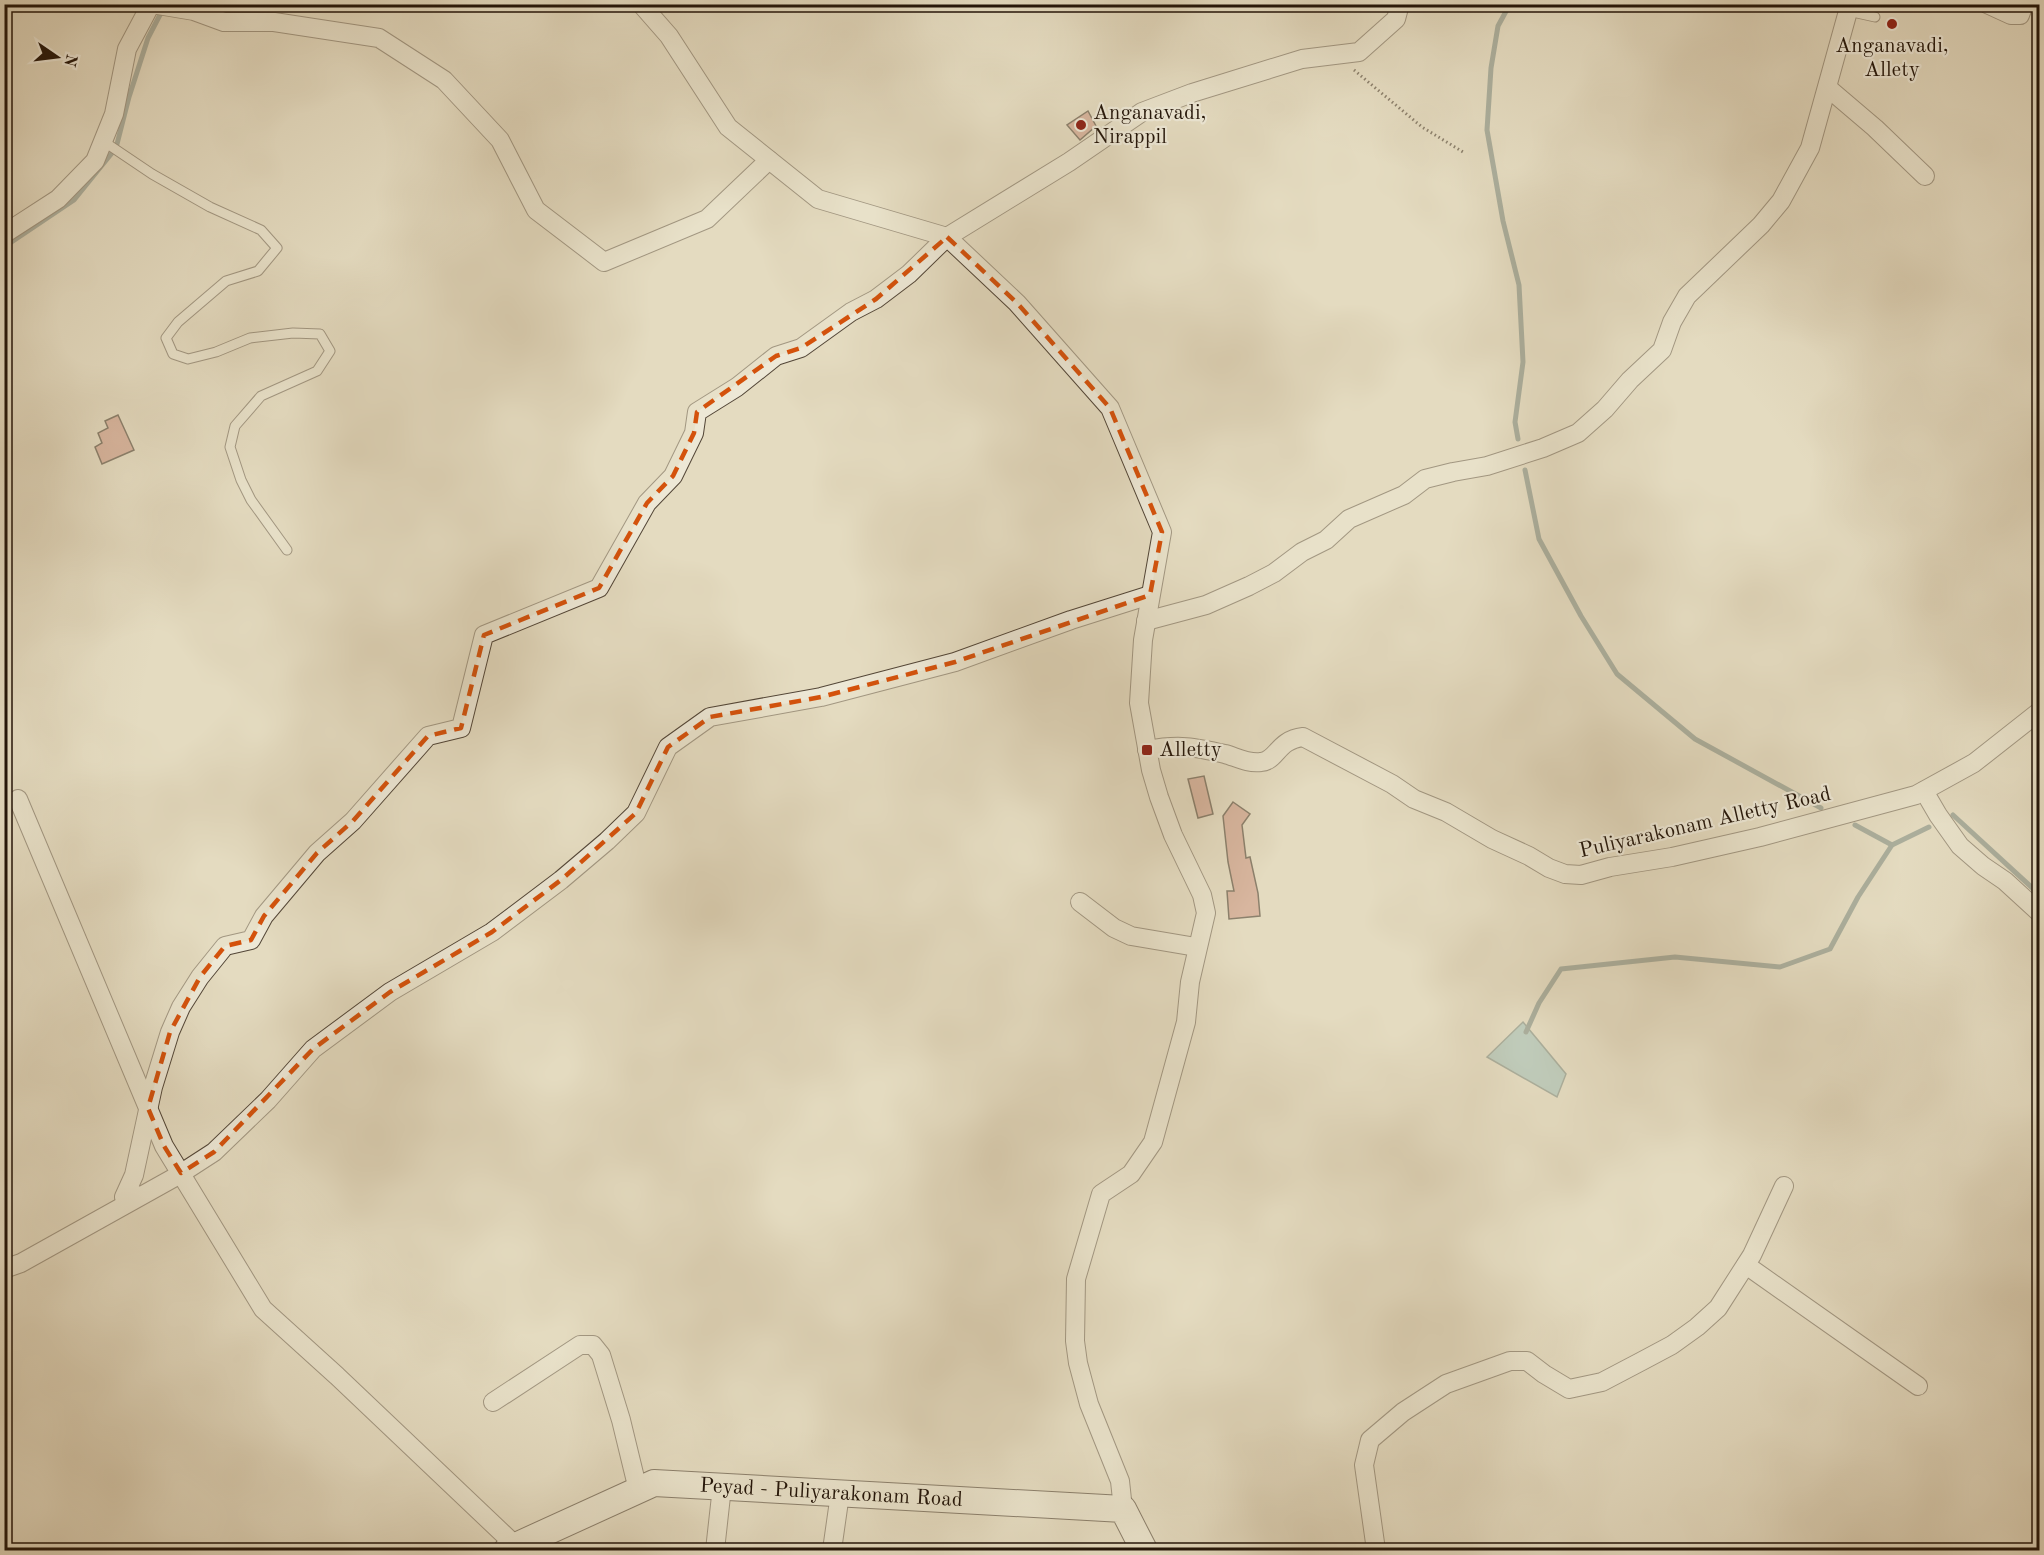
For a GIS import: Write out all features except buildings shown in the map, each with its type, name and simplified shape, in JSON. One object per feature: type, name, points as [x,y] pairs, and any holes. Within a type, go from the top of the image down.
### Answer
[{"type":"main road","name":"Peyad - Puliyarakonam Road","points":[[511,1548],[654,1483],[1123,1509]]},
{"type":"main road","points":[[1123,1509],[1144,1551]]},
{"type":"street","points":[[641,4],[669,36],[728,127],[818,199],[947,237],[1017,303],[1110,408],[1162,532],[1140,660],[1139,703],[1147,750],[1159,797],[1173,835],[1202,895],[1206,913],[1196,947],[1186,1022],[1154,1142],[1131,1174],[1101,1194],[1076,1279],[1075,1341],[1078,1363],[1089,1404],[1120,1481],[1123,1509]]},
{"type":"street","points":[[133,1192],[124,1197],[134,1175],[148,1108],[170,1032],[181,1007],[200,977],[225,946],[251,940],[264,916],[317,853],[353,821],[428,736],[461,728],[484,635],[599,588],[622,543],[647,503],[672,476],[694,433],[697,412],[737,387],[776,356],[801,348],[851,312],[876,299],[909,274],[947,237],[1069,162],[1142,112],[1192,93],[1302,58],[1359,51],[1396,19],[1400,4]]},
{"type":"street","points":[[1987,4],[2011,15],[2020,15],[2024,4]]},
{"type":"street","points":[[4,234],[58,199],[95,161],[114,114],[127,49],[152,5],[194,11],[224,22],[274,22],[379,38],[444,80],[500,140],[536,210],[604,262],[707,219],[770,160]]},
{"type":"street","points":[[1146,621],[1206,606],[1249,586],[1274,573],[1302,552],[1326,540],[1349,519],[1404,495],[1425,479],[1487,466],[1543,448],[1578,433],[1605,409],[1630,380],[1662,350],[1672,322],[1687,296],[1761,225],[1781,201],[1810,148],[1849,8]]},
{"type":"street","points":[[1828,88],[1875,128],[1925,176]]},
{"type":"street","points":[[4,1269],[21,1263],[214,1152],[268,1100],[313,1048],[390,992],[492,932],[607,842],[636,813],[668,747],[710,717],[821,697],[955,662],[1071,620],[1150,595]]},
{"type":"street","name":"Puliyarakonam Alletty Road","points":[[1147,750],[1178,745],[1251,762],[1262,762],[1270,759],[1286,741],[1303,737],[1365,768],[1413,799],[1460,819],[1508,848],[1529,856],[1557,872],[1574,875],[1672,857],[1760,837],[1916,795],[1974,764],[2040,711]]},
{"type":"street","points":[[1924,791],[1960,846],[2005,881],[2040,913]]},
{"type":"street","points":[[18,799],[164,1146],[263,1309],[337,1376],[511,1548]]},
{"type":"street","points":[[1080,902],[1114,928],[1131,936],[1196,947]]},
{"type":"street","points":[[1376,1551],[1364,1465],[1370,1440],[1403,1412],[1446,1384],[1510,1360],[1527,1360],[1544,1374],[1569,1389],[1602,1382],[1672,1345],[1718,1308],[1746,1265],[1784,1186]]},
{"type":"street","points":[[1746,1265],[1918,1386]]},
{"type":"street","points":[[493,1402],[580,1345],[593,1345],[601,1355],[621,1420],[638,1490]]},
{"type":"street","points":[[715,1551],[722,1487]]},
{"type":"street","points":[[832,1551],[840,1494]]},
{"type":"lane","points":[[1849,8],[1875,17]]},
{"type":"lane","points":[[104,142],[152,174],[210,207],[261,230],[277,248],[258,271],[226,281],[178,322],[166,338],[173,354],[188,359],[250,338],[293,333],[320,334],[330,351],[317,370],[261,396],[235,426],[230,447],[240,480],[251,500],[287,550]]},
{"type":"path","points":[[1337,54],[1422,127],[1463,152]]},
{"type":"highlighted area","points":[[947,237],[1017,303],[1110,408],[1162,532],[1150,595],[955,662],[821,697],[710,717],[668,747],[636,813],[561,880],[492,932],[390,992],[313,1049],[214,1152],[181,1173],[164,1146],[148,1108],[170,1032],[200,977],[225,946],[251,940],[264,916],[317,853],[353,821],[428,736],[461,728],[484,635],[599,588],[647,503],[673,476],[694,433],[697,412],[776,356],[801,348],[876,299]]},
{"type":"water","points":[[1523,1022],[1566,1074],[1557,1097],[1487,1057]]},
{"type":"waterway","points":[[1510,4],[1498,26],[1491,68],[1487,130],[1503,221],[1519,285],[1523,362],[1515,422],[1518,439]]},
{"type":"waterway","points":[[4,244],[10,243],[74,200],[116,148],[148,38],[163,9]]},
{"type":"waterway","points":[[1525,470],[1539,539],[1581,616],[1617,674],[1695,739],[1821,808]]},
{"type":"waterway","points":[[1953,815],[2040,895]]},
{"type":"waterway","points":[[1855,825],[1892,845]]},
{"type":"waterway","points":[[1526,1032],[1539,1003],[1561,969],[1675,957],[1780,967],[1830,949],[1858,897],[1892,845],[1929,827]]},
{"type":"place","name":"Anganavadi, Allety","points":[[1892,24]]},
{"type":"place","name":"Anganavadi, Nirappil","points":[[1081,125]]},
{"type":"place","name":"Alletty","points":[[1147,750]]}]
